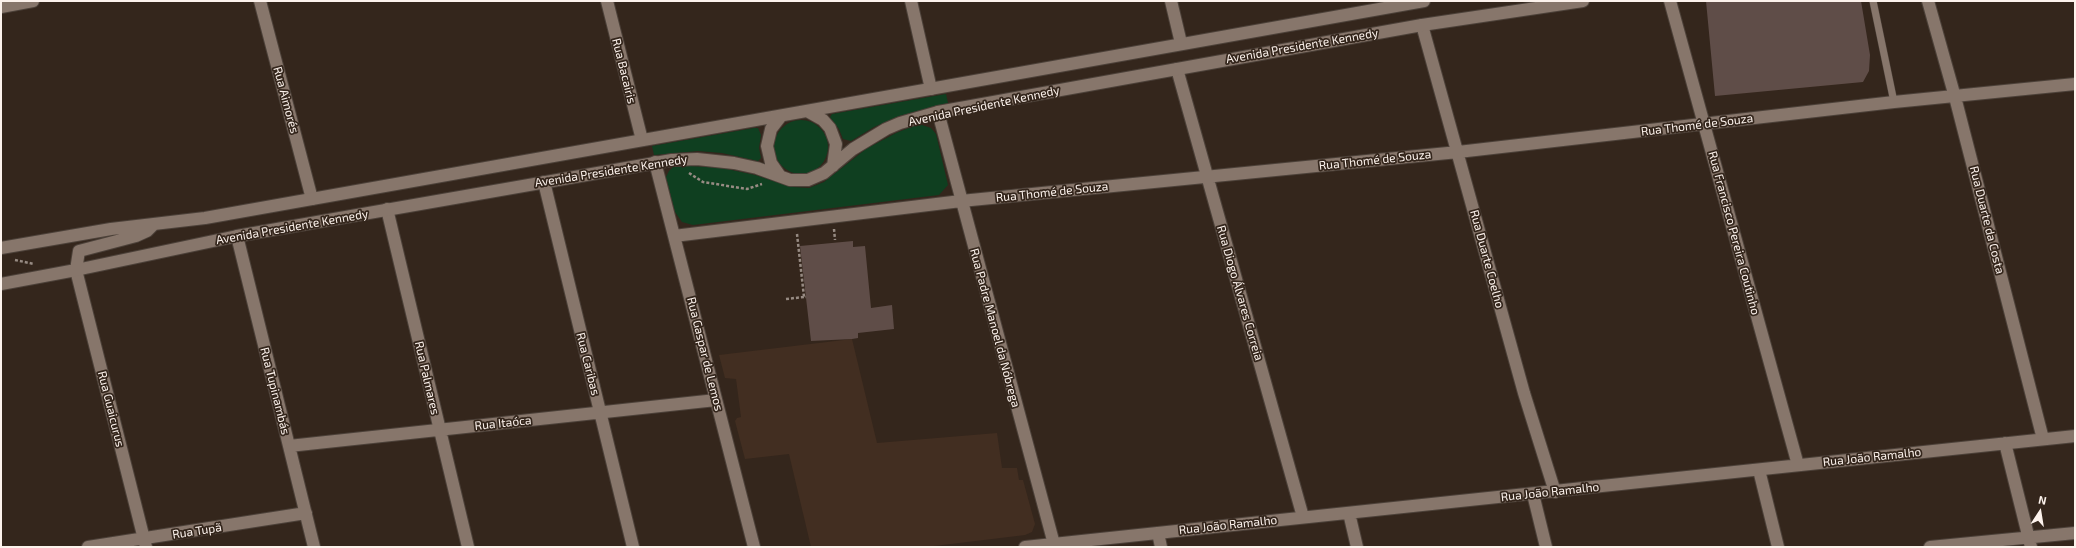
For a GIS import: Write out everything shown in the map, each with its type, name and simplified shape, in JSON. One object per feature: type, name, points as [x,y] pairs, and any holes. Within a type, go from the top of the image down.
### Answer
[{"type":"street","points":[[1,7],[33,1]]},
{"type":"street","name":"Rua Aimorés","points":[[260,1],[312,199]]},
{"type":"street","name":"Rua Bacairis","points":[[607,1],[642,140]]},
{"type":"street","points":[[910,1],[931,89]]},
{"type":"street","points":[[1171,1],[1181,43]]},
{"type":"street","name":"Avenida Presidente Kennedy","points":[[1,248],[111,229],[154,224],[312,199],[1181,43],[1424,1]]},
{"type":"street","name":"Avenida Presidente Kennedy","points":[[1,284],[76,270],[237,236],[655,162],[685,158],[734,163],[790,180],[808,180],[824,173],[853,149],[886,130],[900,123],[938,112],[1422,25],[1583,1]]},
{"type":"street","name":"Rua Francisco Pereira Coutinho","points":[[1670,1],[1798,465]]},
{"type":"street","name":"Rua Duarte da Costa","points":[[1928,1],[1955,97],[2043,439]]},
{"type":"street","name":"Rua Duarte Coelho","points":[[1422,25],[1524,393],[1541,452],[1555,492]]},
{"type":"street","name":"Rua Diogo Álvares Correia","points":[[1177,69],[1303,517]]},
{"type":"street","name":"Rua Thomé de Souza","points":[[674,236],[961,202],[1207,176],[1458,152],[1704,125],[1894,102],[2075,84]]},
{"type":"street","points":[[807,111],[820,118],[830,128],[836,144],[835,158],[832,166]]},
{"type":"street","name":"Rua Padre Manoel da Nóbrega","points":[[938,112],[1054,544]]},
{"type":"street","points":[[780,176],[771,163],[767,146],[771,129],[781,116]]},
{"type":"street","name":"Rua Gaspar de Lemos","points":[[655,162],[754,547]]},
{"type":"street","name":"Rua Caribas","points":[[544,182],[633,547]]},
{"type":"street","name":"Rua Palmares","points":[[387,209],[468,547]]},
{"type":"street","points":[[76,270],[79,251],[136,236],[148,231],[154,224]]},
{"type":"street","name":"Rua Tupinambás","points":[[237,236],[314,547]]},
{"type":"street","name":"Rua Guaicurus","points":[[76,270],[145,543]]},
{"type":"street","name":"Rua Itaóca","points":[[289,446],[716,400]]},
{"type":"street","name":"Rua João Ramalho","points":[[1025,547],[2075,436]]},
{"type":"street","points":[[2005,443],[2030,542]]},
{"type":"street","points":[[1759,470],[1778,547]]},
{"type":"street","points":[[1534,494],[1546,547]]},
{"type":"street","name":"Rua Tupã","points":[[88,547],[145,543],[306,513]]},
{"type":"street","points":[[1349,513],[1357,547]]},
{"type":"street","points":[[1158,533],[1161,547]]},
{"type":"street","points":[[1930,547],[2030,542],[2075,533]]},
{"type":"lane","points":[[1873,1],[1894,102]]},
{"type":"path","points":[[685,158],[688,172],[703,182],[747,189],[761,184],[766,184]]},
{"type":"path","points":[[786,299],[805,297],[796,221]]},
{"type":"path","points":[[10,258],[39,265]]},
{"type":"shaded area","points":[[852,339],[877,443],[997,433],[1002,468],[1017,468],[1019,480],[1023,480],[1035,524],[1032,532],[1025,535],[926,547],[811,547],[789,454],[745,459],[735,421],[737,418],[741,417],[736,379],[725,378],[719,355]]},
{"type":"green space","points":[[946,94],[948,103],[899,116],[874,127],[851,141],[843,139],[839,129],[830,117],[832,114]]},
{"type":"green space","points":[[801,120],[811,122],[820,128],[826,137],[828,147],[826,157],[820,166],[811,172],[801,174],[791,172],[782,166],[776,157],[774,147],[776,137],[782,128],[791,122]]},
{"type":"green space","points":[[919,124],[931,128],[936,134],[948,185],[939,195],[693,225],[682,222],[675,212],[666,177],[673,167],[690,166],[722,168],[755,175],[792,187],[809,188],[824,182],[866,149],[896,133]]},
{"type":"green space","points":[[758,128],[761,135],[759,148],[761,158],[758,161],[722,153],[698,151],[654,155],[652,146]]},
{"type":"building","points":[[1706,1],[1861,1],[1870,55],[1869,71],[1863,82],[1715,96]]},
{"type":"building","points":[[853,241],[853,247],[865,246],[871,308],[892,305],[894,329],[858,333],[858,338],[852,339],[811,341],[800,246]]}]
